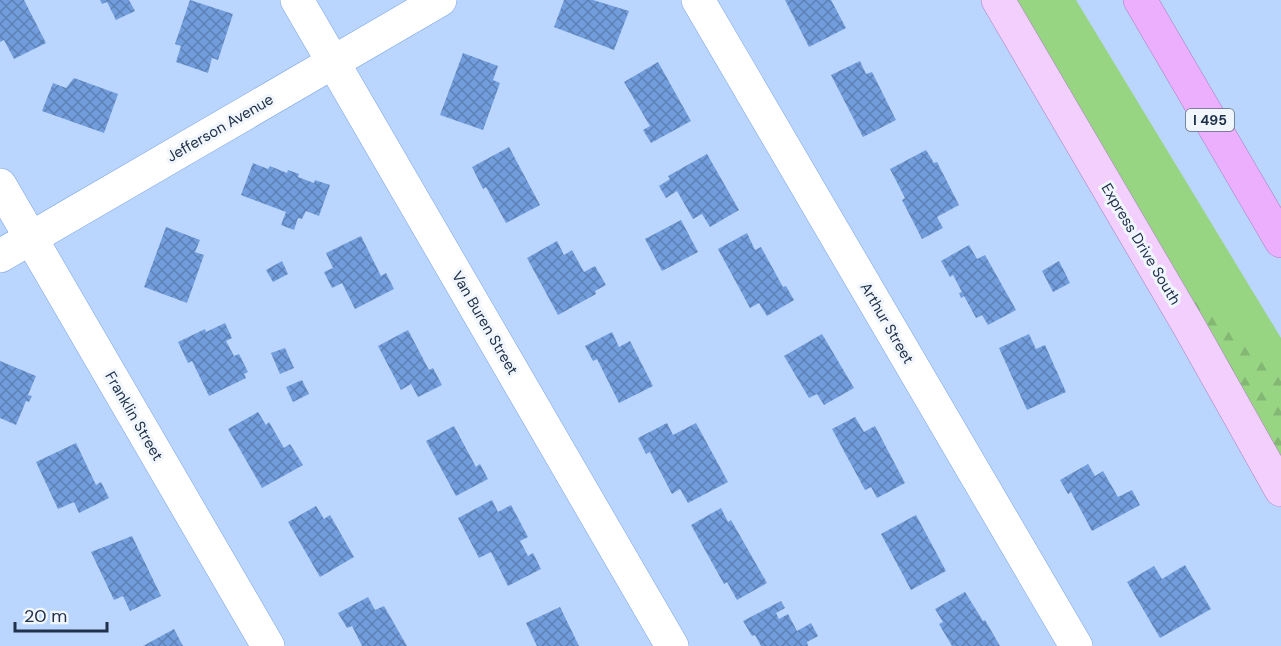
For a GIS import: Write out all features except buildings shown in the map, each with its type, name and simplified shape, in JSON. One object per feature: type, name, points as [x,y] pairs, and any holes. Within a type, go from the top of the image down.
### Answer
[{"type":"highway","name":"I 495","points":[[1140,0],[1281,241]]},
{"type":"main road","name":"Express Drive South","points":[[998,0],[1190,328],[1281,490]]},
{"type":"street","name":"Van Buren Street","points":[[297,0],[672,646]]},
{"type":"street","name":"Jefferson Avenue","points":[[0,256],[440,0]]},
{"type":"street","name":"Arthur Street","points":[[698,0],[1076,646]]},
{"type":"street","name":"Franklin Street","points":[[0,185],[268,646]]},
{"type":"green space","points":[[1013,0],[1076,0],[1281,338],[1281,473]]},
{"type":"green space","points":[[1184,285],[1263,352],[1281,377],[1281,462]]}]
